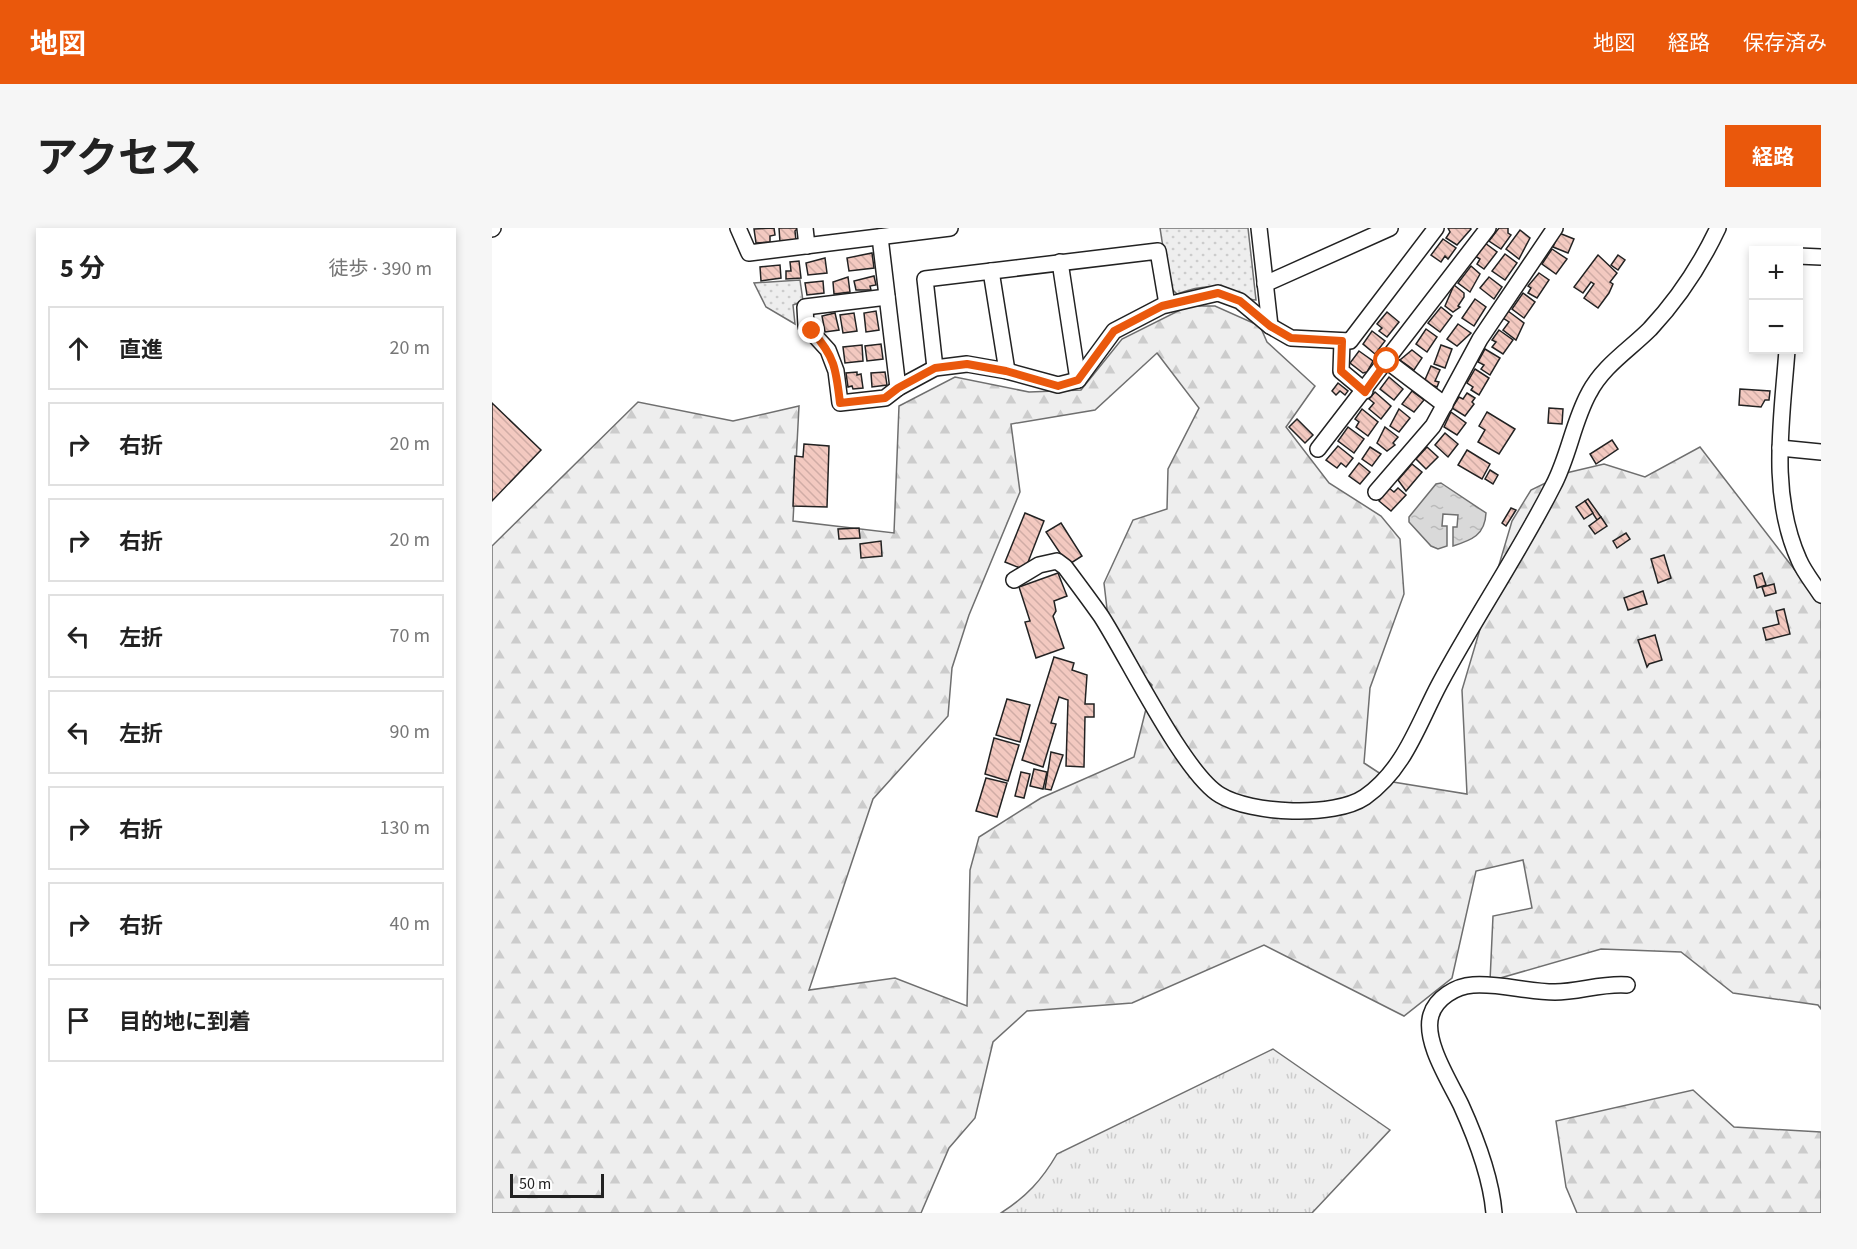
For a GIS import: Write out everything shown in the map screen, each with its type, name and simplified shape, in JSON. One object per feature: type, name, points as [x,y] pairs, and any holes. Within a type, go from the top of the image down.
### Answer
[{"type":"street","points":[[738,228],[749,253],[886,233],[950,228]]},
{"type":"street","points":[[805,228],[807,246]]},
{"type":"street","points":[[1259,228],[1270,326]]},
{"type":"street","points":[[1265,284],[1390,228]]},
{"type":"street","points":[[887,297],[805,307],[806,326],[828,350],[836,371],[840,403],[885,398],[898,388],[935,368],[967,364],[1006,371],[1058,386],[1078,380],[1114,331],[1167,304],[1218,293],[1240,301],[1270,326],[1291,338],[1350,340],[1436,228]]},
{"type":"street","points":[[1318,449],[1365,392],[1488,228]]},
{"type":"street","points":[[1014,580],[1039,565],[1058,561],[1065,567],[1101,616],[1186,758],[1218,795],[1240,804],[1292,811],[1332,809],[1361,799],[1375,789],[1406,755],[1440,684],[1521,547],[1556,482],[1589,391],[1608,366],[1657,319],[1691,276],[1718,228]]},
{"type":"street","points":[[1376,492],[1433,426],[1480,339],[1551,229]]},
{"type":"street","points":[[886,233],[887,297],[898,388]]},
{"type":"street","points":[[935,368],[925,279],[1158,251],[1167,304]]},
{"type":"street","points":[[1803,256],[1821,257]]},
{"type":"street","points":[[1060,262],[1078,380]]},
{"type":"street","points":[[991,271],[1006,371]]},
{"type":"street","points":[[1342,341],[1341,371],[1365,392]]},
{"type":"street","points":[[1787,354],[1779,493],[1799,560],[1821,595]]},
{"type":"street","points":[[1387,361],[1445,405]]},
{"type":"street","points":[[1780,448],[1821,452]]},
{"type":"street","points":[[1494,1213],[1492,1192],[1480,1156],[1461,1105],[1439,1063],[1432,1037],[1431,1016],[1439,1002],[1452,990],[1472,985],[1557,992],[1606,983],[1627,985]]},
{"type":"green space","points":[[1160,228],[1248,228],[1256,300],[1220,287],[1191,289],[1177,294],[1169,286]]},
{"type":"green space","points":[[800,280],[803,301],[793,305],[795,324],[766,307],[754,283]]},
{"type":"green space","points":[[1188,306],[1215,306],[1260,326],[1267,342],[1315,386],[1286,427],[1329,483],[1381,516],[1400,539],[1404,594],[1370,688],[1364,763],[1393,782],[1467,794],[1462,690],[1512,521],[1531,490],[1566,473],[1604,464],[1645,477],[1700,447],[1821,604],[1821,1009],[1818,1005],[1733,993],[1681,952],[1601,949],[1490,981],[1493,916],[1532,908],[1523,860],[1476,871],[1452,978],[1404,1016],[1264,945],[1132,1003],[1027,1011],[993,1042],[975,1118],[949,1148],[921,1213],[492,1213],[492,546],[638,402],[733,421],[799,406],[793,521],[894,533],[899,406],[955,377],[1029,392],[1081,390],[1122,339]],"holes":[[[1157,353],[1199,408],[1168,469],[1167,509],[1133,520],[1104,583],[1111,643],[1152,685],[1134,757],[1041,798],[979,837],[970,870],[967,1006],[895,978],[809,990],[873,799],[948,716],[952,668],[969,615],[1020,492],[1011,424],[1095,410]]]},
{"type":"green space","points":[[1273,1049],[1390,1130],[1312,1213],[1001,1213],[1033,1187],[1057,1154]]},
{"type":"green space","points":[[1693,1090],[1734,1127],[1821,1132],[1821,1213],[1577,1213],[1566,1187],[1556,1121]]},
{"type":"water","points":[[1441,483],[1486,513],[1483,527],[1476,536],[1453,546],[1453,527],[1457,527],[1458,515],[1443,514],[1442,526],[1447,526],[1447,546],[1438,549],[1431,546],[1409,522],[1409,517],[1436,484]]},
{"type":"building","points":[[774,228],[775,235],[770,236],[770,242],[756,243],[754,229]]},
{"type":"building","points":[[779,228],[798,228],[795,231],[796,241],[780,242]]},
{"type":"building","points":[[1448,228],[1471,229],[1457,245],[1446,238],[1450,232]]},
{"type":"building","points":[[1499,228],[1508,228],[1508,233],[1511,235],[1501,249],[1489,241]]},
{"type":"building","points":[[1520,230],[1530,238],[1519,259],[1506,249]]},
{"type":"building","points":[[1559,233],[1574,239],[1568,253],[1553,247]]},
{"type":"building","points":[[1443,239],[1456,248],[1448,259],[1445,256],[1441,262],[1431,255]]},
{"type":"building","points":[[1485,243],[1497,252],[1484,269],[1477,264],[1480,259],[1475,256]]},
{"type":"building","points":[[1552,249],[1567,259],[1556,274],[1542,264]]},
{"type":"building","points":[[872,253],[874,268],[849,271],[847,258]]},
{"type":"building","points":[[1505,254],[1517,263],[1505,280],[1492,271]]},
{"type":"building","points":[[1598,255],[1617,273],[1610,282],[1613,284],[1609,293],[1598,308],[1584,298],[1594,284],[1591,282],[1583,293],[1574,287]]},
{"type":"building","points":[[1618,255],[1625,260],[1618,270],[1611,265]]},
{"type":"building","points":[[825,258],[827,273],[808,275],[806,263]]},
{"type":"building","points":[[799,261],[801,278],[786,279],[786,271],[791,271],[790,262]]},
{"type":"building","points":[[780,265],[781,278],[761,281],[760,267]]},
{"type":"building","points":[[1471,266],[1480,274],[1470,292],[1458,283]]},
{"type":"building","points":[[1539,273],[1549,280],[1537,298],[1528,293],[1531,288],[1528,286]]},
{"type":"building","points":[[874,276],[876,285],[870,286],[871,290],[856,290],[854,281]]},
{"type":"building","points":[[848,277],[850,292],[834,294],[833,282]]},
{"type":"building","points":[[1489,277],[1502,287],[1494,299],[1480,288]]},
{"type":"building","points":[[823,281],[824,293],[807,295],[805,283]]},
{"type":"building","points":[[1454,285],[1464,293],[1464,297],[1458,306],[1460,307],[1453,312],[1445,306]]},
{"type":"building","points":[[1523,293],[1535,302],[1524,318],[1512,309]]},
{"type":"building","points":[[1475,299],[1486,307],[1474,326],[1462,318]]},
{"type":"building","points":[[1441,307],[1452,316],[1440,332],[1428,323]]},
{"type":"building","points":[[876,311],[879,330],[866,332],[864,313]]},
{"type":"building","points":[[1508,311],[1524,323],[1516,340],[1503,330],[1509,322],[1503,318]]},
{"type":"building","points":[[1387,312],[1399,322],[1387,337],[1379,331],[1382,328],[1377,324]]},
{"type":"building","points":[[835,313],[839,330],[825,332],[822,316]]},
{"type":"building","points":[[854,313],[857,331],[843,333],[840,315]]},
{"type":"building","points":[[1458,324],[1471,333],[1457,346],[1447,339]]},
{"type":"building","points":[[1426,329],[1437,337],[1427,352],[1416,344]]},
{"type":"building","points":[[1499,330],[1513,340],[1503,354],[1492,347],[1496,342],[1492,340]]},
{"type":"building","points":[[1372,331],[1385,341],[1375,354],[1363,344]]},
{"type":"building","points":[[881,344],[883,359],[867,361],[865,346]]},
{"type":"building","points":[[862,345],[863,361],[845,363],[843,347]]},
{"type":"building","points":[[1441,345],[1452,349],[1445,368],[1434,364]]},
{"type":"building","points":[[1485,349],[1500,358],[1490,375],[1481,369],[1484,365],[1478,362]]},
{"type":"building","points":[[1412,350],[1422,358],[1414,370],[1400,360]]},
{"type":"building","points":[[1359,351],[1373,361],[1367,372],[1363,373],[1350,363]]},
{"type":"building","points":[[1431,366],[1440,370],[1435,381],[1439,382],[1437,387],[1424,382]]},
{"type":"building","points":[[1475,369],[1489,378],[1479,395],[1471,390],[1473,387],[1467,383]]},
{"type":"building","points":[[857,372],[857,375],[861,374],[863,388],[848,387],[846,373]]},
{"type":"building","points":[[885,372],[887,385],[872,387],[871,373]]},
{"type":"building","points":[[1389,377],[1403,389],[1394,400],[1380,389]]},
{"type":"building","points":[[1338,383],[1348,391],[1345,395],[1340,391],[1336,395],[1332,391]]},
{"type":"building","points":[[1740,389],[1770,391],[1769,400],[1765,400],[1761,407],[1739,405]]},
{"type":"building","points":[[1412,391],[1424,400],[1414,412],[1402,404]]},
{"type":"building","points":[[1375,392],[1391,406],[1381,419],[1369,409],[1374,403],[1369,399]]},
{"type":"building","points":[[1467,393],[1475,398],[1472,402],[1474,404],[1465,416],[1452,408],[1459,397],[1463,399]]},
{"type":"building","points":[[492,403],[541,450],[492,501]]},
{"type":"building","points":[[1549,408],[1563,409],[1562,424],[1548,423]]},
{"type":"building","points":[[1362,409],[1378,422],[1368,436],[1356,427],[1359,422],[1355,419]]},
{"type":"building","points":[[1399,409],[1410,418],[1399,432],[1390,426]]},
{"type":"building","points":[[1451,412],[1466,423],[1457,435],[1444,427]]},
{"type":"building","points":[[1487,412],[1515,429],[1499,454],[1478,442],[1485,430],[1479,426]]},
{"type":"building","points":[[1297,419],[1313,435],[1305,443],[1289,427]]},
{"type":"building","points":[[1348,427],[1364,439],[1354,453],[1338,441]]},
{"type":"building","points":[[1385,427],[1398,437],[1393,443],[1395,445],[1387,451],[1377,443]]},
{"type":"building","points":[[1445,433],[1458,444],[1448,457],[1435,445]]},
{"type":"building","points":[[1612,440],[1618,449],[1596,464],[1590,454]]},
{"type":"building","points":[[804,444],[829,446],[827,507],[793,506],[795,456],[803,457]]},
{"type":"building","points":[[1338,446],[1353,458],[1346,467],[1341,463],[1337,468],[1326,460]]},
{"type":"building","points":[[1370,447],[1381,454],[1372,466],[1362,459]]},
{"type":"building","points":[[1427,447],[1438,457],[1426,469],[1416,459]]},
{"type":"building","points":[[1467,450],[1490,464],[1482,479],[1458,465]]},
{"type":"building","points":[[1359,463],[1370,472],[1360,484],[1349,476]]},
{"type":"building","points":[[1412,464],[1422,472],[1406,491],[1398,480]]},
{"type":"building","points":[[1490,470],[1498,475],[1493,484],[1485,479]]},
{"type":"building","points":[[1389,488],[1394,492],[1398,488],[1406,495],[1391,511],[1379,501]]},
{"type":"building","points":[[1588,499],[1601,517],[1597,520],[1585,501]]},
{"type":"building","points":[[1585,501],[1593,513],[1584,519],[1576,507]]},
{"type":"building","points":[[1511,508],[1516,510],[1506,526],[1502,523]]},
{"type":"building","points":[[1025,513],[1044,521],[1025,570],[1005,562]]},
{"type":"building","points":[[1601,517],[1607,526],[1595,534],[1589,526]]},
{"type":"building","points":[[1061,523],[1082,556],[1068,565],[1046,532]]},
{"type":"building","points":[[859,528],[860,538],[839,539],[838,529]]},
{"type":"building","points":[[1626,533],[1630,539],[1617,548],[1613,541]]},
{"type":"building","points":[[881,541],[882,556],[861,558],[860,544]]},
{"type":"building","points":[[1664,555],[1671,578],[1658,583],[1651,559]]},
{"type":"building","points":[[1058,573],[1067,596],[1054,601],[1056,611],[1053,616],[1064,648],[1036,658],[1025,622],[1030,621],[1019,587]]},
{"type":"building","points":[[1762,573],[1766,585],[1757,588],[1754,576]]},
{"type":"building","points":[[1774,584],[1776,593],[1765,596],[1762,587]]},
{"type":"building","points":[[1643,591],[1647,604],[1628,610],[1624,598]]},
{"type":"building","points":[[1784,609],[1790,634],[1766,640],[1763,628],[1779,624],[1776,611]]},
{"type":"building","points":[[1655,635],[1662,660],[1649,664],[1647,667],[1638,640]]},
{"type":"building","points":[[1054,657],[1074,663],[1072,670],[1087,675],[1085,704],[1094,704],[1094,717],[1085,717],[1084,767],[1066,766],[1068,700],[1059,697],[1051,723],[1056,724],[1043,767],[1022,760]]},
{"type":"building","points":[[1007,699],[1030,705],[1020,742],[996,735]]},
{"type":"building","points":[[994,738],[1019,745],[1008,781],[985,774]]},
{"type":"building","points":[[1051,752],[1063,755],[1051,790],[1045,789]]},
{"type":"building","points":[[1034,769],[1047,772],[1043,789],[1030,786]]},
{"type":"building","points":[[1021,772],[1030,774],[1024,798],[1015,796]]},
{"type":"building","points":[[986,778],[1007,783],[997,817],[976,811]]},
{"type":"route","points":[[812,331],[828,350],[836,371],[840,403],[885,398],[898,388],[935,368],[967,364],[1006,371],[1058,386],[1078,380],[1114,331],[1162,306],[1192,297],[1218,293],[1240,301],[1270,326],[1291,338],[1342,341],[1341,371],[1365,392],[1387,361]]}]
